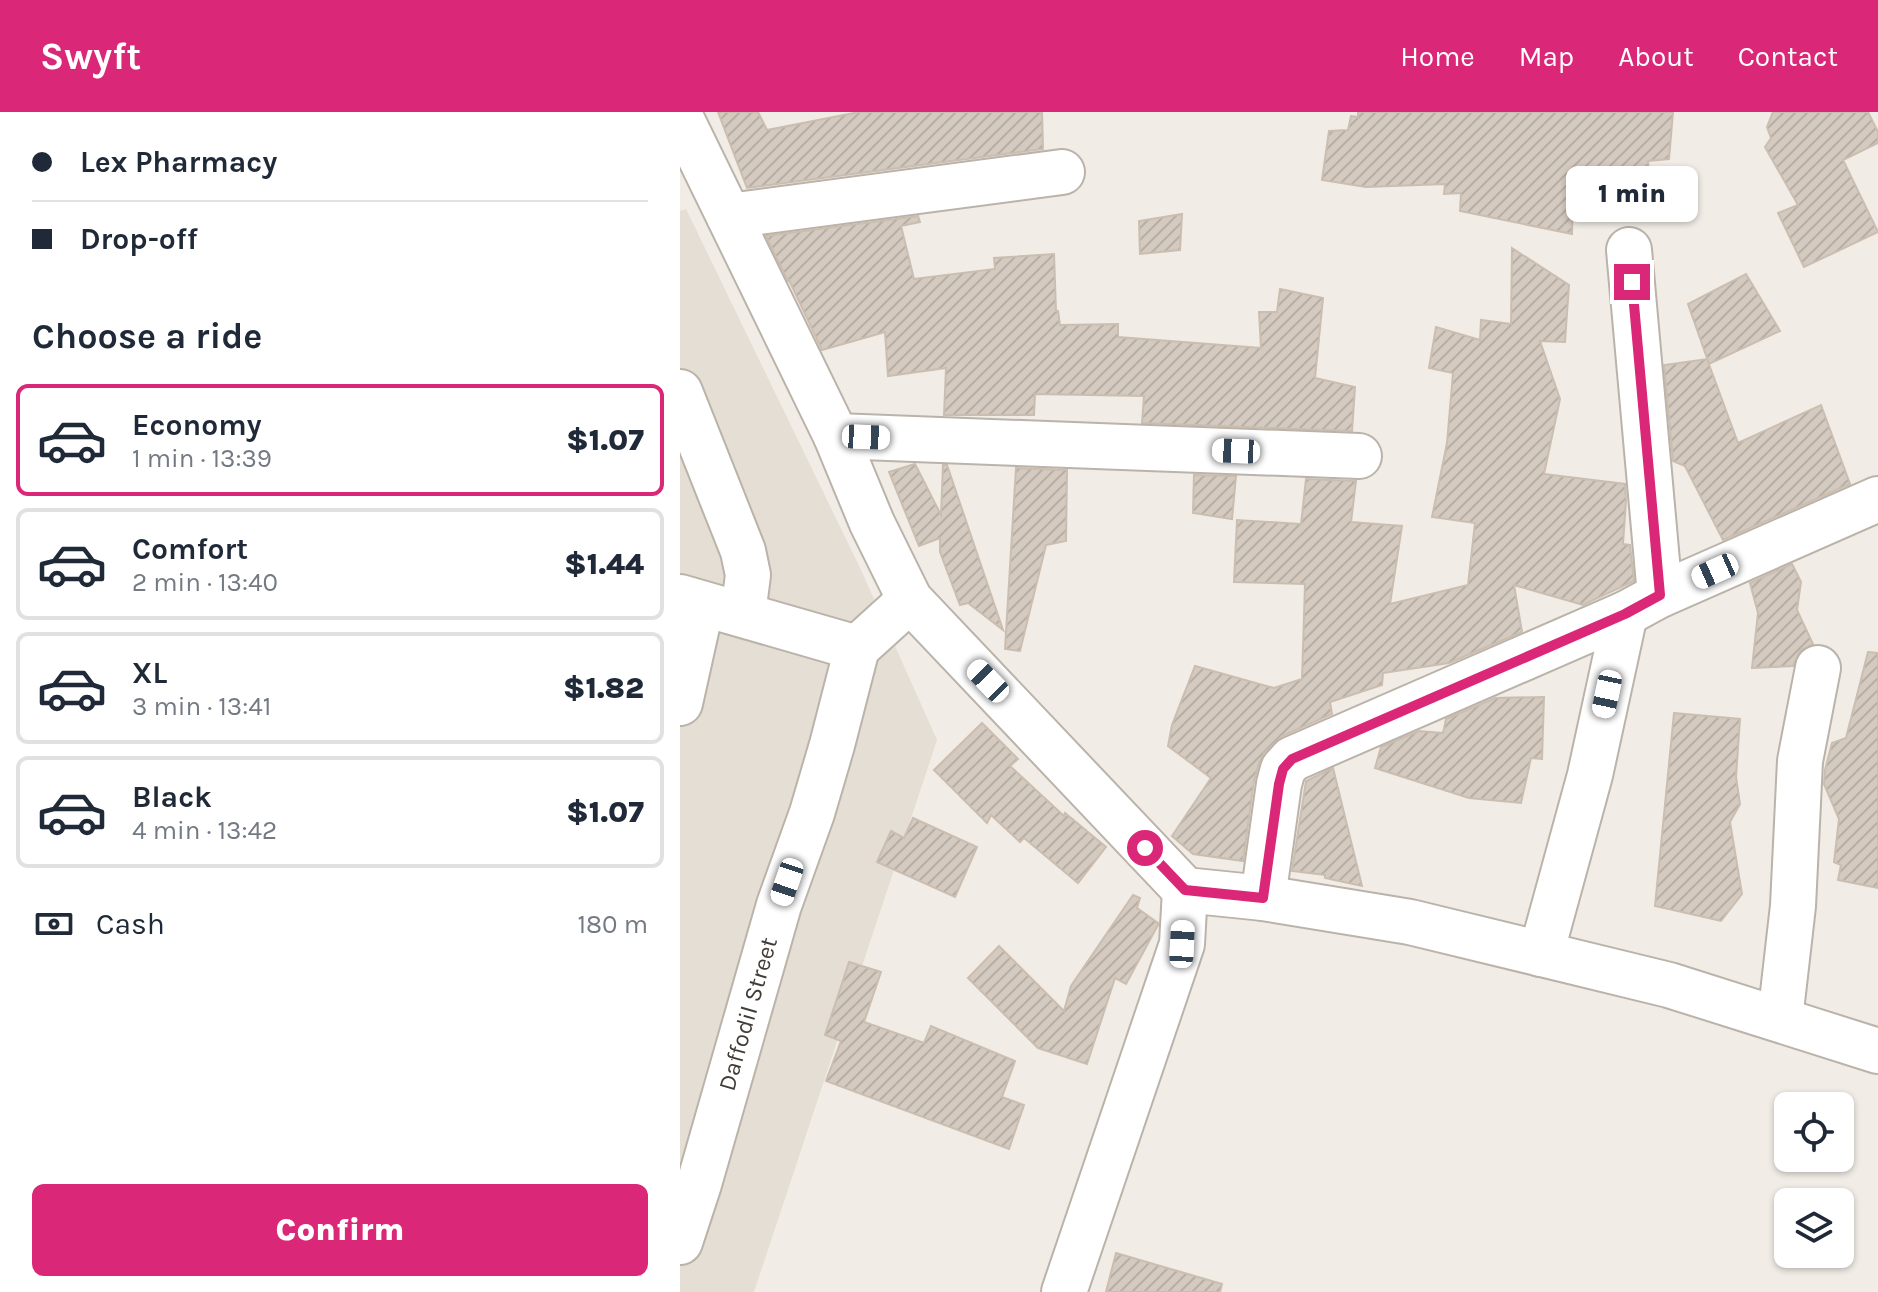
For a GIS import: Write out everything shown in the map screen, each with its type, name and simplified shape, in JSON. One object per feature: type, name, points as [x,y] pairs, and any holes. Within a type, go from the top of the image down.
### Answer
[{"type":"street","points":[[680,116],[836,436],[872,523],[910,600],[1185,890],[1263,898],[1410,922],[1669,985],[1878,1051]]},
{"type":"street","points":[[729,216],[1062,172]]},
{"type":"street","points":[[1541,954],[1590,775],[1642,604],[1629,250]]},
{"type":"street","points":[[680,392],[743,551],[748,575],[708,605],[680,703]]},
{"type":"street","points":[[836,436],[1359,456]]},
{"type":"street","points":[[1263,898],[1279,784],[1283,769],[1292,759],[1878,499]]},
{"type":"street","points":[[708,605],[857,648],[910,600]]},
{"type":"street","name":"Daffodil Street","points":[[680,1242],[779,905],[812,813],[857,648]]},
{"type":"street","points":[[1780,1019],[1793,906],[1800,761],[1818,668]]},
{"type":"street","points":[[1064,1292],[1182,944],[1185,890]]},
{"type":"shaded area","points":[[686,209],[861,570],[937,740],[754,1292],[680,1292],[680,211]]},
{"type":"building","points":[[718,112],[758,112],[767,130],[859,112],[1042,112],[1043,149],[747,188]]},
{"type":"building","points":[[1358,112],[1673,112],[1669,159],[1648,161],[1651,195],[1573,191],[1572,234],[1460,211],[1461,193],[1444,194],[1445,184],[1366,187],[1322,180],[1329,131],[1348,130],[1351,116],[1358,117]]},
{"type":"building","points":[[1773,112],[1868,112],[1878,132],[1878,143],[1843,160],[1878,232],[1804,267],[1778,213],[1798,205],[1765,147],[1771,138],[1767,127]]},
{"type":"building","points":[[1182,214],[1180,250],[1140,254],[1139,221]]},
{"type":"building","points":[[918,216],[920,222],[901,226],[914,279],[995,269],[994,258],[1054,254],[1056,311],[1060,325],[1118,324],[1118,337],[1261,348],[1259,312],[1277,312],[1280,289],[1323,298],[1315,378],[1355,387],[1352,431],[1142,423],[1144,396],[1035,394],[1034,415],[944,415],[946,368],[888,376],[885,332],[822,350],[766,236]]},
{"type":"building","points":[[1512,248],[1569,285],[1565,342],[1540,341],[1560,399],[1544,474],[1625,484],[1623,544],[1630,545],[1634,581],[1583,605],[1514,585],[1522,632],[1449,663],[1383,673],[1382,685],[1330,702],[1332,714],[1282,736],[1264,753],[1254,781],[1243,861],[1193,854],[1172,836],[1211,778],[1168,746],[1172,725],[1195,666],[1274,688],[1302,679],[1305,584],[1234,582],[1237,520],[1301,524],[1306,479],[1356,481],[1351,522],[1402,526],[1390,604],[1468,585],[1475,523],[1432,517],[1447,443],[1453,373],[1429,368],[1436,327],[1480,340],[1481,320],[1511,324]]},
{"type":"building","points":[[1746,274],[1780,331],[1709,364],[1688,304]]},
{"type":"building","points":[[1707,359],[1738,443],[1821,405],[1850,484],[1723,540],[1685,466],[1673,461],[1664,365]]},
{"type":"building","points":[[915,464],[941,515],[943,465],[947,465],[1003,630],[968,603],[960,605],[940,552],[940,538],[919,546],[889,472]]},
{"type":"building","points":[[1016,468],[1067,470],[1066,541],[1046,545],[1020,651],[1005,649]]},
{"type":"building","points":[[1194,475],[1236,476],[1232,519],[1193,513]]},
{"type":"building","points":[[1792,564],[1801,582],[1797,610],[1813,644],[1800,651],[1793,666],[1752,668],[1758,613],[1750,583]]},
{"type":"building","points":[[1868,652],[1878,653],[1878,888],[1838,880],[1841,865],[1834,862],[1839,819],[1824,784],[1832,743],[1846,738]]},
{"type":"building","points":[[1544,697],[1542,759],[1531,758],[1521,803],[1469,798],[1375,768],[1381,747],[1419,731],[1443,733],[1446,719],[1495,698]]},
{"type":"building","points":[[1674,713],[1740,719],[1736,777],[1740,804],[1730,822],[1742,894],[1721,921],[1655,906]]},
{"type":"building","points":[[982,723],[1018,759],[1010,766],[1064,816],[1065,813],[1106,847],[1078,883],[1024,838],[1020,842],[991,815],[987,823],[934,770]]},
{"type":"building","points":[[1333,768],[1362,886],[1325,878],[1325,875],[1292,871],[1306,781]]},
{"type":"building","points":[[913,818],[977,847],[955,897],[877,862],[891,831],[904,838]]},
{"type":"building","points":[[1133,895],[1140,898],[1137,908],[1158,925],[1126,984],[1115,978],[1087,1064],[1038,1048],[968,978],[999,946],[1064,1011],[1071,986]]},
{"type":"building","points":[[849,962],[881,972],[864,1022],[924,1043],[931,1026],[1015,1061],[1002,1097],[1024,1105],[1009,1149],[826,1081],[841,1041],[825,1035]]},
{"type":"building","points":[[1116,1253],[1222,1284],[1220,1292],[1106,1292]]},
{"type":"route","points":[[1145,848],[1185,890],[1263,898],[1279,784],[1283,769],[1292,759],[1625,614],[1660,595],[1632,282]]}]
